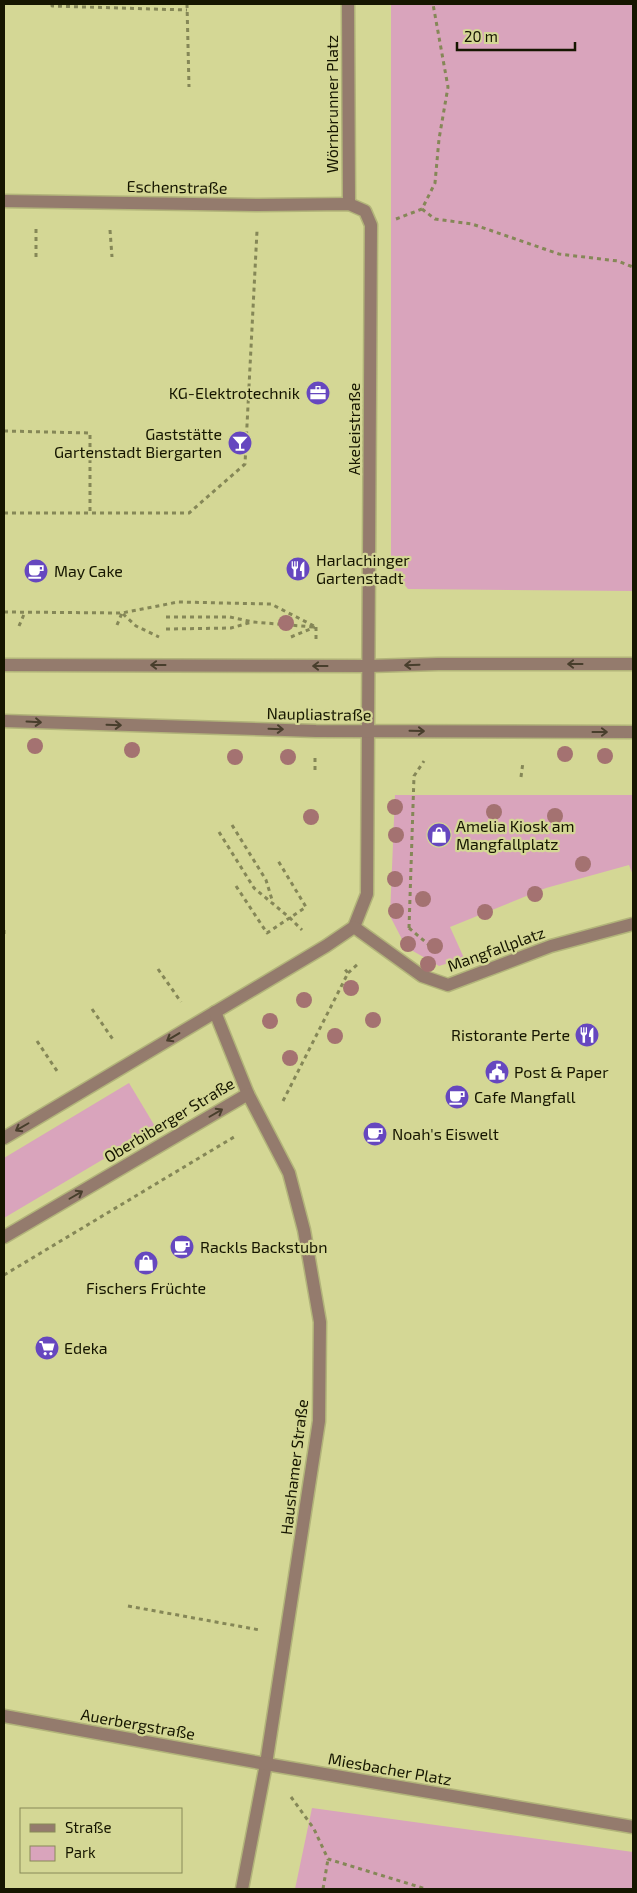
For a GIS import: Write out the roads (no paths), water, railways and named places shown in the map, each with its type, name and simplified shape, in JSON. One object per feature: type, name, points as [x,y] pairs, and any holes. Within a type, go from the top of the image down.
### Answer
[{"type":"street","name":"Wörnbrunner Platz","points":[[348,4],[349,204]]},
{"type":"street","name":"Eschenstraße","points":[[4,201],[258,205],[349,204]]},
{"type":"street","name":"Akeleistraße","points":[[349,204],[365,211],[371,225],[369,666]]},
{"type":"street","points":[[4,664],[369,666],[633,664]]},
{"type":"street","points":[[4,1138],[354,927],[368,894],[369,666]]},
{"type":"street","name":"Naupliastraße","points":[[4,721],[316,731],[633,732]]},
{"type":"street","name":"Mangfallplatz","points":[[354,927],[422,976],[448,985],[550,946],[633,924]]},
{"type":"street","name":"Oberbiberger Straße","points":[[4,1237],[248,1094],[215,1012]]},
{"type":"street","name":"Haushamer Straße","points":[[248,1094],[289,1174],[304,1230],[320,1322],[319,1421],[266,1764]]},
{"type":"street","name":"Auerbergstraße","points":[[4,1716],[266,1764]]},
{"type":"street","points":[[242,1889],[266,1764]]},
{"type":"street","name":"Miesbacher Platz","points":[[266,1764],[633,1826]]},
{"type":"place","name":"KG-Elektrotechnik","points":[[318,393]]},
{"type":"place","name":"Gaststätte Gartenstadt Biergarten","points":[[240,443]]},
{"type":"place","name":"Harlachinger Gartenstadt","points":[[298,569]]},
{"type":"place","name":"May Cake","points":[[36,571]]},
{"type":"place","name":"Amelia Kiosk am Mangfallplatz","points":[[439,835]]},
{"type":"place","name":"Ristorante Perte","points":[[587,1035]]},
{"type":"place","name":"Post & Paper","points":[[497,1072]]},
{"type":"place","name":"Cafe Mangfall","points":[[457,1097]]},
{"type":"place","name":"Noah's Eiswelt","points":[[375,1134]]},
{"type":"place","name":"Rackls Backstubn","points":[[182,1247]]},
{"type":"place","name":"Fischers Früchte","points":[[146,1263]]},
{"type":"place","name":"Edeka","points":[[47,1348]]}]
